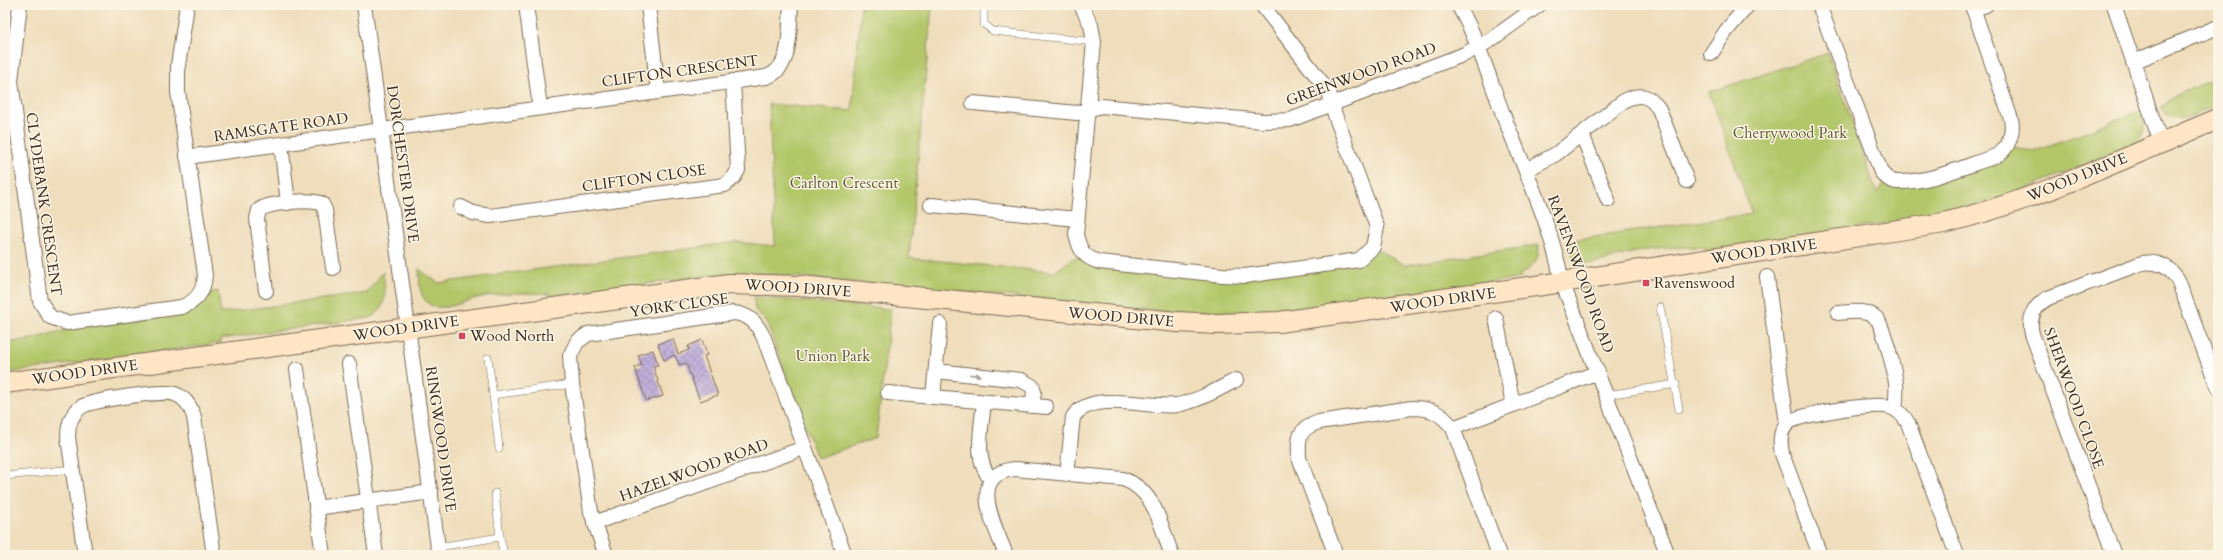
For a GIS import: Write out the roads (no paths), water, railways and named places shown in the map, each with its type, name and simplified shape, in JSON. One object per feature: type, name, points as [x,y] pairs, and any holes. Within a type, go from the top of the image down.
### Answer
[{"type":"street","name":"CLYDEBANK CRESCENT","points":[[20,5],[12,59],[13,104],[40,301],[50,317],[61,322],[73,322],[182,307],[194,301],[202,290],[205,275],[187,157],[178,80],[187,5]]},
{"type":"street","name":"DORCHESTER DRIVE","points":[[364,5],[380,130],[409,328]]},
{"type":"street","points":[[526,5],[540,107]]},
{"type":"street","points":[[648,5],[658,91]]},
{"type":"street","name":"CLIFTON CRESCENT","points":[[380,130],[773,75],[785,61],[791,5]]},
{"type":"street","points":[[1081,5],[1091,25],[1094,42],[1076,235],[1081,252],[1088,258],[1099,262],[1245,276],[1359,260],[1373,247],[1377,227],[1332,105],[1329,92],[1262,5]]},
{"type":"street","name":"RAVENSWOOD ROAD","points":[[1458,5],[1473,33],[1526,170],[1559,266],[1562,282],[1668,555]]},
{"type":"street","name":"GREENWOOD ROAD","points":[[973,103],[1077,113],[1100,106],[1276,122],[1290,120],[1332,105],[1478,47],[1489,41],[1539,5]]},
{"type":"street","points":[[1711,54],[1726,31],[1748,5]]},
{"type":"street","points":[[1820,5],[1881,172],[1887,179],[1895,182],[1926,179],[1996,156],[2001,153],[2007,145],[2012,131],[2011,118],[1977,6]]},
{"type":"street","points":[[2114,5],[2161,143]]},
{"type":"street","points":[[2133,62],[2218,27]]},
{"type":"street","name":"CLIFTON CLOSE","points":[[461,207],[473,213],[490,216],[725,185],[734,177],[738,170],[734,81]]},
{"type":"street","points":[[1526,170],[1556,154],[1625,100],[1634,96],[1644,95],[1652,99],[1659,109],[1687,181]]},
{"type":"street","name":"WOOD DRIVE","points":[[5,383],[409,328],[673,290],[743,283],[795,286],[1164,322],[1217,324],[1302,320],[1944,224],[1994,210],[2033,196],[2218,119]]},
{"type":"street","name":"RAMSGATE ROAD","points":[[187,157],[380,130]]},
{"type":"street","points":[[1582,134],[1608,200]]},
{"type":"street","points":[[281,144],[288,203]]},
{"type":"street","points":[[266,291],[258,214],[259,210],[266,206],[318,201],[324,206],[333,268]]},
{"type":"street","points":[[931,205],[1077,219]]},
{"type":"street","name":"SHERWOOD CLOSE","points":[[2114,555],[2032,334],[2030,320],[2036,307],[2048,298],[2142,263],[2156,262],[2163,265],[2169,269],[2178,280],[2218,388]]},
{"type":"street","points":[[1767,277],[1787,424]]},
{"type":"street","points":[[1838,312],[1856,311],[1876,318],[1882,329],[1896,385],[1895,409]]},
{"type":"street","name":"YORK CLOSE","points":[[606,555],[594,523],[572,384],[570,356],[576,342],[588,334],[734,313],[742,314],[756,324],[764,338],[845,555]]},
{"type":"street","points":[[1496,318],[1512,405]]},
{"type":"street","points":[[933,397],[940,324]]},
{"type":"street","name":"RINGWOOD DRIVE","points":[[409,328],[439,551]]},
{"type":"street","points":[[349,364],[376,555]]},
{"type":"street","points":[[297,369],[323,555]]},
{"type":"street","points":[[936,371],[1020,380],[1032,386],[1034,392],[1032,406]]},
{"type":"street","points":[[1453,428],[1598,372]]},
{"type":"street","points":[[1067,474],[1073,417],[1078,410],[1085,406],[1113,402],[1175,405],[1205,396],[1236,380]]},
{"type":"street","points":[[85,555],[72,469],[68,430],[72,417],[82,407],[94,402],[160,393],[174,394],[181,397],[192,409],[214,555]]},
{"type":"street","points":[[888,394],[1046,407]]},
{"type":"street","points":[[984,402],[980,454],[984,470],[991,479]]},
{"type":"street","points":[[1820,555],[1782,454],[1780,442],[1787,424],[1794,418],[1810,414],[1882,405],[1895,409],[1903,414],[1908,423],[1957,555]]},
{"type":"street","points":[[1336,555],[1299,458],[1300,439],[1303,430],[1306,426],[1318,422],[1412,408],[1425,408],[1435,411],[1442,415],[1453,428],[1499,555]]},
{"type":"street","name":"HAZELWOOD ROAD","points":[[594,523],[804,448]]},
{"type":"street","points":[[1006,555],[987,500],[988,489],[991,479],[999,473],[1015,469],[1123,479],[1141,488],[1152,502],[1172,555]]},
{"type":"street","points":[[316,508],[431,492]]},
{"type":"lane","points":[[984,5],[984,24],[993,31],[1094,42]]},
{"type":"lane","points":[[1660,307],[1676,384],[1679,408]]},
{"type":"lane","points":[[488,358],[499,448]]},
{"type":"lane","points":[[493,395],[572,384]]},
{"type":"lane","points":[[1607,395],[1676,384]]},
{"type":"lane","points":[[5,476],[72,469]]},
{"type":"lane","points":[[495,493],[500,537],[504,555]]},
{"type":"lane","points":[[439,551],[500,537]]},
{"type":"place","name":"Ravenswood","points":[[1646,283]]},
{"type":"place","name":"Wood North","points":[[462,336]]},
{"type":"park label","name":"Cherrywood Park","points":[[1790,133]]},
{"type":"park label","name":"Carlton Crescent","points":[[844,183]]},
{"type":"park label","name":"Union Park","points":[[833,356]]}]
